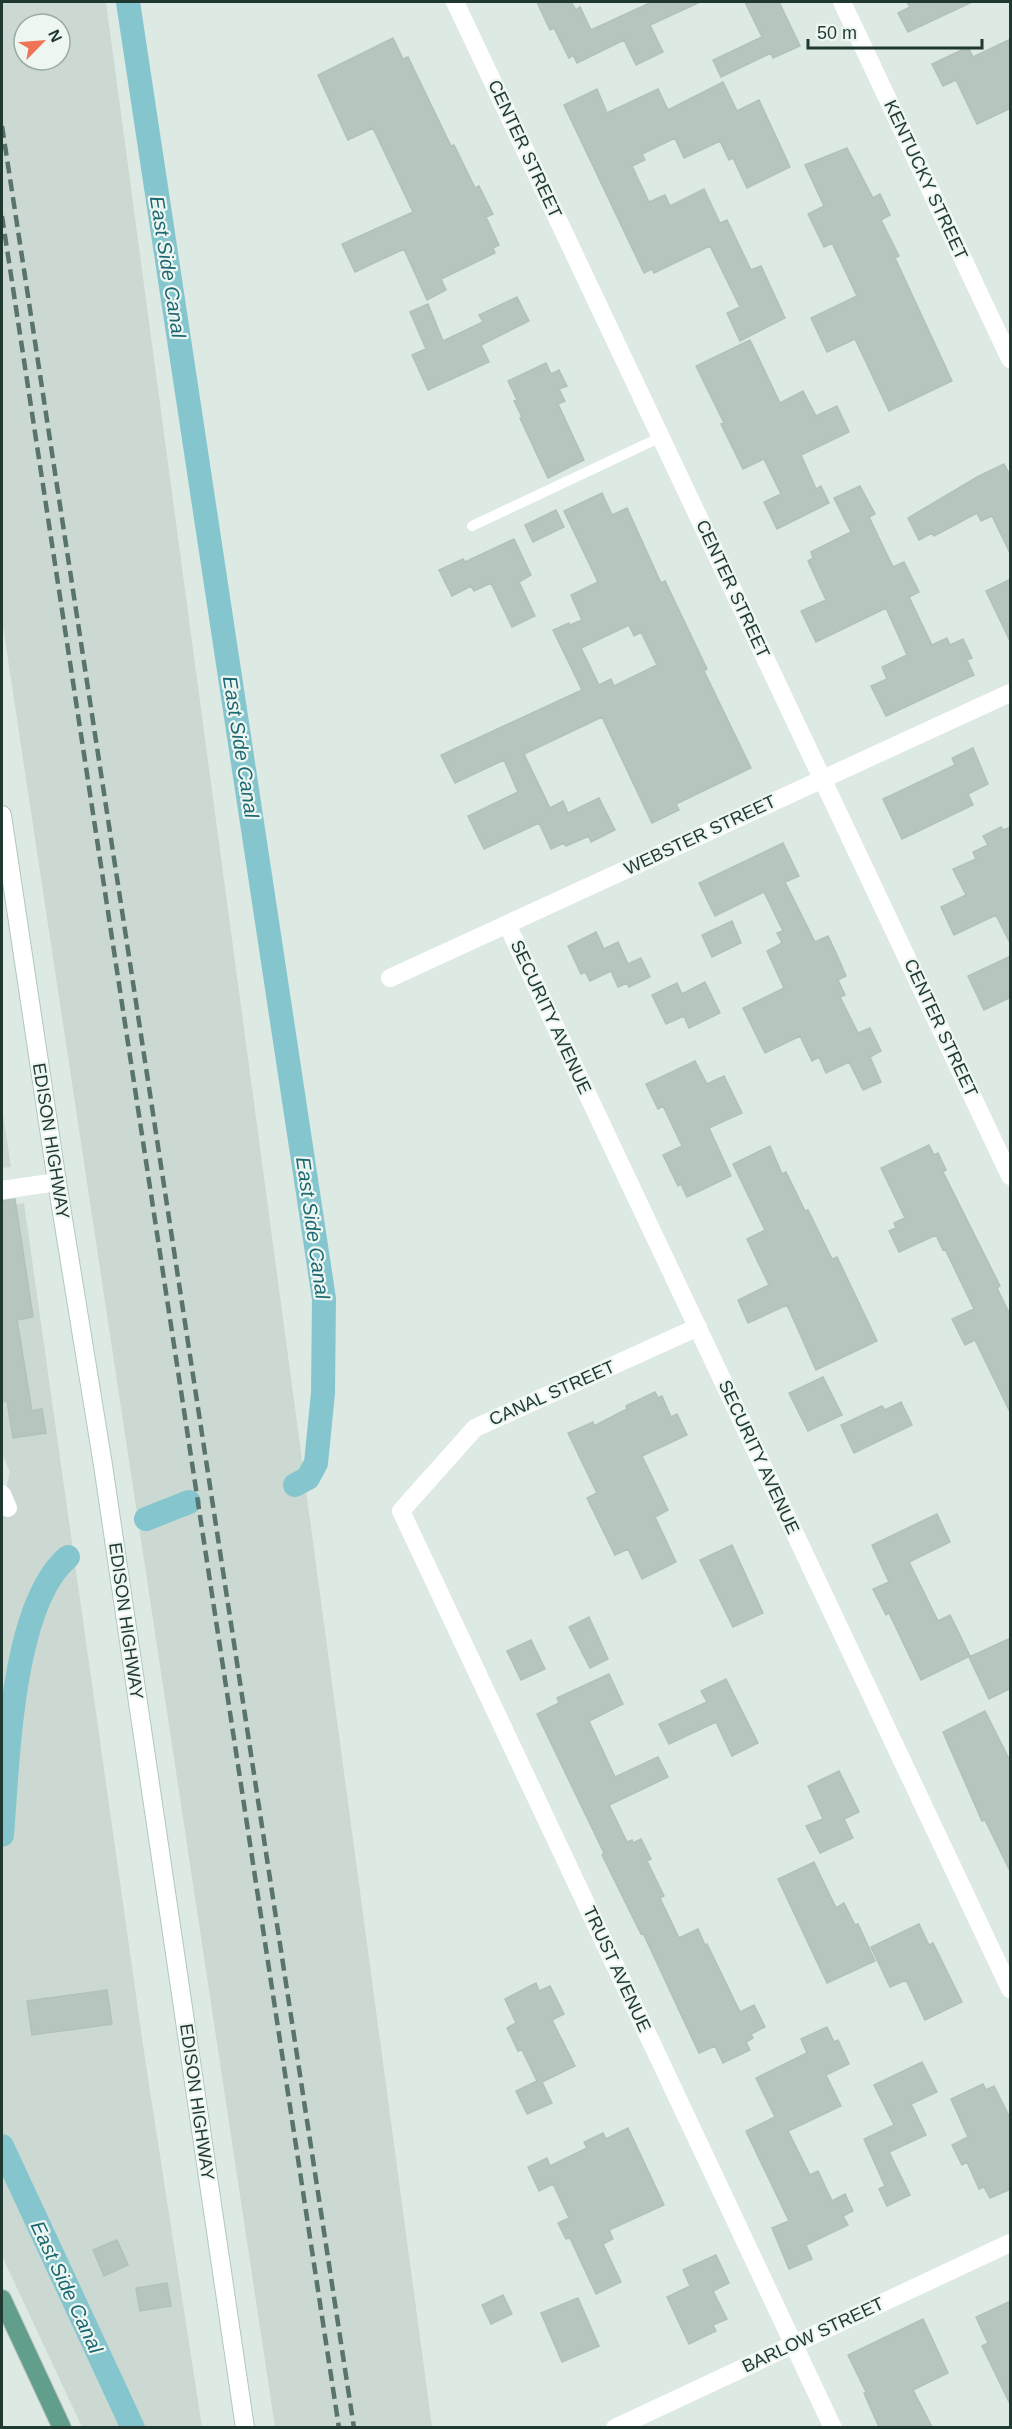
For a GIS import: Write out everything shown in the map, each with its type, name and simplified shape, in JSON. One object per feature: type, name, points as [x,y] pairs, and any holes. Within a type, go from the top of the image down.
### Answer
[{"type":"main road","points":[[2,2299],[62,2427]]},
{"type":"street","name":"CENTER STREET","points":[[455,2],[1011,1176]]},
{"type":"street","name":"KENTUCKY STREET","points":[[842,2],[1011,359]]},
{"type":"street","name":"WEBSTER STREET","points":[[390,978],[1011,693]]},
{"type":"street","name":"EDISON HIGHWAY","points":[[2,815],[57,1182],[107,1489],[246,2427]]},
{"type":"street","name":"SECURITY AVENUE","points":[[507,924],[1011,1989]]},
{"type":"street","points":[[2,1190],[57,1182]]},
{"type":"street","name":"CANAL STREET","points":[[401,1511],[475,1428],[698,1327]]},
{"type":"street","name":"TRUST AVENUE","points":[[401,1511],[833,2427]]},
{"type":"street","name":"BARLOW STREET","points":[[615,2427],[1011,2243]]},
{"type":"lane","points":[[472,526],[661,437]]},
{"type":"shaded area","points":[[2,2],[106,2],[432,2427],[275,2427],[2,620]]},
{"type":"shaded area","points":[[2,1107],[11,1167],[2,1168]]},
{"type":"shaded area","points":[[24,1203],[144,2052],[202,2427],[82,2427],[2,2256],[2,1506],[10,1472],[2,1454],[2,1207]]},
{"type":"building","points":[[537,2],[571,2],[576,10],[580,7],[591,30],[652,2],[700,2],[650,25],[663,52],[636,65],[624,40],[577,63],[573,55],[569,58],[554,28],[550,30]]},
{"type":"building","points":[[745,2],[779,2],[800,46],[773,58],[771,53],[721,77],[713,60],[762,37]]},
{"type":"building","points":[[907,2],[972,2],[908,32],[898,13],[910,7]]},
{"type":"building","points":[[393,38],[403,59],[408,57],[451,146],[454,145],[475,188],[479,186],[493,214],[486,217],[499,245],[493,248],[495,253],[441,279],[446,290],[427,300],[404,249],[355,272],[342,244],[413,212],[373,128],[348,140],[318,75]]},
{"type":"building","points":[[1011,39],[1011,108],[977,124],[956,80],[943,86],[932,64],[968,47],[973,57]]},
{"type":"building","points":[[723,82],[737,111],[759,100],[790,167],[747,188],[733,158],[729,160],[720,141],[684,158],[675,138],[642,154],[645,160],[632,166],[649,202],[665,195],[670,206],[704,189],[720,223],[727,220],[751,270],[761,266],[785,318],[740,341],[727,313],[740,307],[710,246],[654,273],[652,269],[644,273],[564,105],[597,89],[607,113],[658,89],[668,110]]},
{"type":"building","points":[[847,148],[873,198],[880,194],[890,215],[881,220],[899,256],[895,258],[952,381],[889,411],[855,339],[827,352],[811,318],[857,296],[832,243],[824,247],[808,214],[824,206],[805,165]]},
{"type":"building","points":[[517,297],[529,321],[481,345],[489,362],[428,390],[412,355],[426,349],[410,312],[428,304],[443,341],[483,322],[479,315]]},
{"type":"building","points":[[750,340],[780,403],[803,391],[816,416],[837,406],[849,432],[801,455],[816,489],[821,486],[829,503],[777,529],[764,502],[781,494],[764,459],[743,469],[721,424],[724,423],[696,366]]},
{"type":"building","points":[[546,363],[551,374],[559,370],[567,386],[559,389],[565,401],[558,404],[584,460],[548,478],[520,418],[522,417],[514,401],[517,400],[508,381]]},
{"type":"building","points":[[1004,464],[1011,477],[1011,555],[992,516],[981,521],[977,513],[934,536],[932,533],[919,540],[908,518]]},
{"type":"building","points":[[860,486],[875,514],[869,517],[893,567],[904,562],[919,592],[909,597],[932,645],[947,638],[950,645],[963,639],[972,658],[967,660],[974,675],[886,716],[871,686],[887,679],[882,667],[907,655],[886,608],[816,642],[801,611],[826,600],[808,561],[813,558],[811,552],[851,532],[834,498]]},
{"type":"building","points":[[602,493],[612,515],[627,508],[661,583],[665,581],[707,669],[704,671],[751,768],[676,804],[679,810],[652,823],[602,717],[524,754],[550,808],[563,801],[568,813],[599,798],[615,830],[591,842],[589,836],[566,846],[564,843],[551,849],[539,823],[484,849],[468,816],[518,792],[504,760],[455,783],[441,755],[582,690],[553,630],[582,620],[571,595],[598,582],[564,511]],"holes":[[[629,625],[634,636],[641,632],[657,665],[614,686],[611,679],[599,685],[581,648]]]},
{"type":"building","points":[[556,510],[564,527],[533,542],[525,525]]},
{"type":"building","points":[[514,539],[531,575],[519,582],[535,616],[512,627],[491,583],[474,591],[471,586],[452,596],[439,570],[463,559],[465,562]]},
{"type":"building","points":[[1011,579],[1011,643],[986,591]]},
{"type":"building","points":[[973,748],[988,784],[968,794],[973,805],[902,839],[883,799],[955,765],[952,758]]},
{"type":"building","points":[[1001,827],[1003,830],[1011,827],[1011,945],[996,915],[954,935],[941,907],[966,895],[953,869],[976,859],[973,852],[988,845],[983,836]]},
{"type":"building","points":[[783,843],[799,876],[785,882],[815,942],[828,936],[846,976],[838,980],[845,995],[840,997],[858,1033],[870,1028],[881,1051],[870,1057],[881,1082],[863,1090],[849,1062],[826,1073],[819,1057],[812,1061],[800,1036],[765,1053],[743,1008],[784,988],[767,951],[782,943],[777,933],[783,931],[764,892],[715,916],[699,883]]},
{"type":"building","points":[[732,921],[741,943],[712,957],[702,935]]},
{"type":"building","points":[[596,932],[604,949],[618,942],[628,964],[641,958],[650,977],[629,987],[627,983],[618,987],[611,971],[590,981],[585,972],[581,974],[568,946]]},
{"type":"building","points":[[1011,956],[1011,997],[984,1010],[968,976]]},
{"type":"building","points":[[705,982],[720,1013],[689,1028],[684,1016],[666,1024],[652,995],[677,983],[682,994]]},
{"type":"building","points":[[695,1061],[707,1084],[724,1076],[742,1113],[709,1128],[731,1176],[687,1197],[681,1184],[678,1186],[663,1155],[682,1146],[663,1106],[658,1109],[646,1084]]},
{"type":"building","points":[[929,1145],[934,1155],[938,1153],[946,1170],[943,1172],[1000,1286],[997,1288],[1011,1317],[1011,1414],[975,1340],[965,1345],[952,1319],[974,1309],[936,1235],[899,1252],[889,1231],[896,1228],[894,1223],[905,1218],[881,1168]]},
{"type":"building","points":[[770,1146],[782,1174],[786,1172],[832,1259],[837,1257],[877,1341],[816,1370],[787,1305],[748,1323],[738,1300],[769,1285],[747,1239],[765,1230],[733,1164]]},
{"type":"building","points":[[15,1199],[33,1317],[17,1320],[32,1411],[42,1409],[46,1433],[13,1438],[7,1401],[2,1402],[2,1201]]},
{"type":"building","points":[[823,1377],[842,1415],[808,1431],[789,1393]]},
{"type":"building","points":[[655,1392],[658,1398],[662,1396],[671,1417],[677,1414],[687,1435],[642,1456],[668,1510],[655,1517],[676,1562],[642,1579],[628,1549],[615,1555],[587,1498],[597,1493],[568,1433],[593,1422],[594,1426],[627,1409],[626,1406]]},
{"type":"building","points":[[901,1402],[912,1425],[854,1453],[841,1425],[882,1406],[885,1410]]},
{"type":"building","points":[[937,1514],[950,1542],[909,1562],[938,1621],[950,1615],[970,1656],[921,1680],[889,1613],[886,1615],[873,1589],[889,1582],[872,1545]]},
{"type":"building","points":[[732,1545],[763,1613],[733,1627],[700,1560]]},
{"type":"building","points":[[589,1617],[608,1659],[590,1668],[569,1627]]},
{"type":"building","points":[[1011,1638],[1011,1688],[989,1699],[969,1657]]},
{"type":"building","points":[[531,1640],[545,1669],[521,1680],[507,1651]]},
{"type":"building","points":[[609,1674],[623,1704],[589,1721],[615,1777],[658,1757],[668,1777],[609,1805],[627,1842],[632,1840],[633,1843],[641,1839],[651,1859],[647,1861],[664,1896],[660,1898],[679,1938],[698,1929],[740,2012],[754,2005],[765,2027],[751,2034],[753,2038],[746,2042],[750,2050],[723,2063],[715,2046],[699,2053],[643,1933],[641,1934],[602,1855],[604,1853],[537,1714],[559,1703],[557,1698]]},
{"type":"building","points":[[726,1679],[758,1743],[732,1756],[716,1722],[669,1744],[659,1724],[707,1702],[701,1691]]},
{"type":"building","points":[[985,1711],[1011,1763],[1011,1873],[985,1820],[982,1821],[943,1732]]},
{"type":"building","points":[[839,1771],[859,1812],[844,1819],[853,1838],[820,1853],[806,1826],[823,1819],[808,1786]]},
{"type":"building","points":[[814,1862],[836,1908],[844,1903],[855,1925],[858,1924],[875,1961],[827,1983],[778,1879]]},
{"type":"building","points":[[919,1924],[929,1945],[933,1943],[962,2002],[925,2020],[906,1980],[890,1987],[871,1947]]},
{"type":"building","points":[[536,1983],[539,1991],[550,1986],[564,2014],[552,2020],[575,2066],[542,2082],[552,2103],[527,2114],[516,2091],[537,2081],[522,2050],[518,2051],[507,2028],[516,2023],[505,1999]]},
{"type":"building","points":[[107,1990],[112,2024],[32,2035],[27,2001]]},
{"type":"building","points":[[827,2027],[834,2042],[838,2040],[849,2064],[826,2075],[841,2106],[788,2131],[810,2175],[818,2171],[832,2201],[845,2194],[853,2211],[843,2216],[848,2225],[806,2245],[812,2259],[789,2269],[772,2228],[789,2221],[746,2131],[775,2117],[756,2078],[807,2053],[801,2039]]},
{"type":"building","points":[[922,2062],[937,2092],[911,2104],[926,2135],[889,2152],[910,2195],[887,2206],[879,2189],[885,2186],[864,2139],[894,2125],[874,2085]]},
{"type":"building","points":[[983,2084],[986,2090],[994,2086],[1011,2120],[1011,2189],[990,2198],[984,2187],[979,2189],[967,2162],[962,2165],[952,2145],[968,2137],[951,2099]]},
{"type":"building","points":[[628,2128],[664,2205],[609,2230],[613,2239],[603,2244],[621,2282],[596,2294],[570,2238],[566,2239],[558,2223],[569,2218],[553,2184],[539,2191],[528,2167],[547,2158],[550,2166],[587,2148],[584,2142],[603,2133],[606,2139]]},
{"type":"building","points":[[117,2240],[128,2265],[104,2276],[93,2250]]},
{"type":"building","points":[[716,2255],[729,2283],[713,2291],[727,2319],[713,2325],[716,2331],[689,2344],[667,2297],[690,2286],[683,2270]]},
{"type":"building","points":[[167,2283],[171,2306],[140,2311],[136,2288]]},
{"type":"building","points":[[503,2295],[512,2314],[491,2324],[482,2305]]},
{"type":"building","points":[[578,2298],[599,2346],[562,2362],[541,2313]]},
{"type":"building","points":[[1011,2301],[1011,2406],[982,2346],[988,2343],[976,2317]]},
{"type":"building","points":[[923,2319],[948,2373],[913,2390],[932,2427],[879,2427],[864,2393],[866,2392],[848,2355]]},
{"type":"waterway","name":"East Side Canal","points":[[128,2],[324,1299],[323,1393],[316,1463],[308,1478],[295,1485]]},
{"type":"waterway","name":"East Side Canal","points":[[146,1519],[189,1502]]},
{"type":"waterway","name":"East Side Canal","points":[[2,1835],[10,1728],[24,1647],[34,1611],[49,1580],[68,1557]]},
{"type":"waterway","name":"East Side Canal","points":[[2,2146],[133,2428]]},
{"type":"railway","points":[[2,126],[354,2428]]},
{"type":"railway","points":[[2,216],[339,2428]]}]
